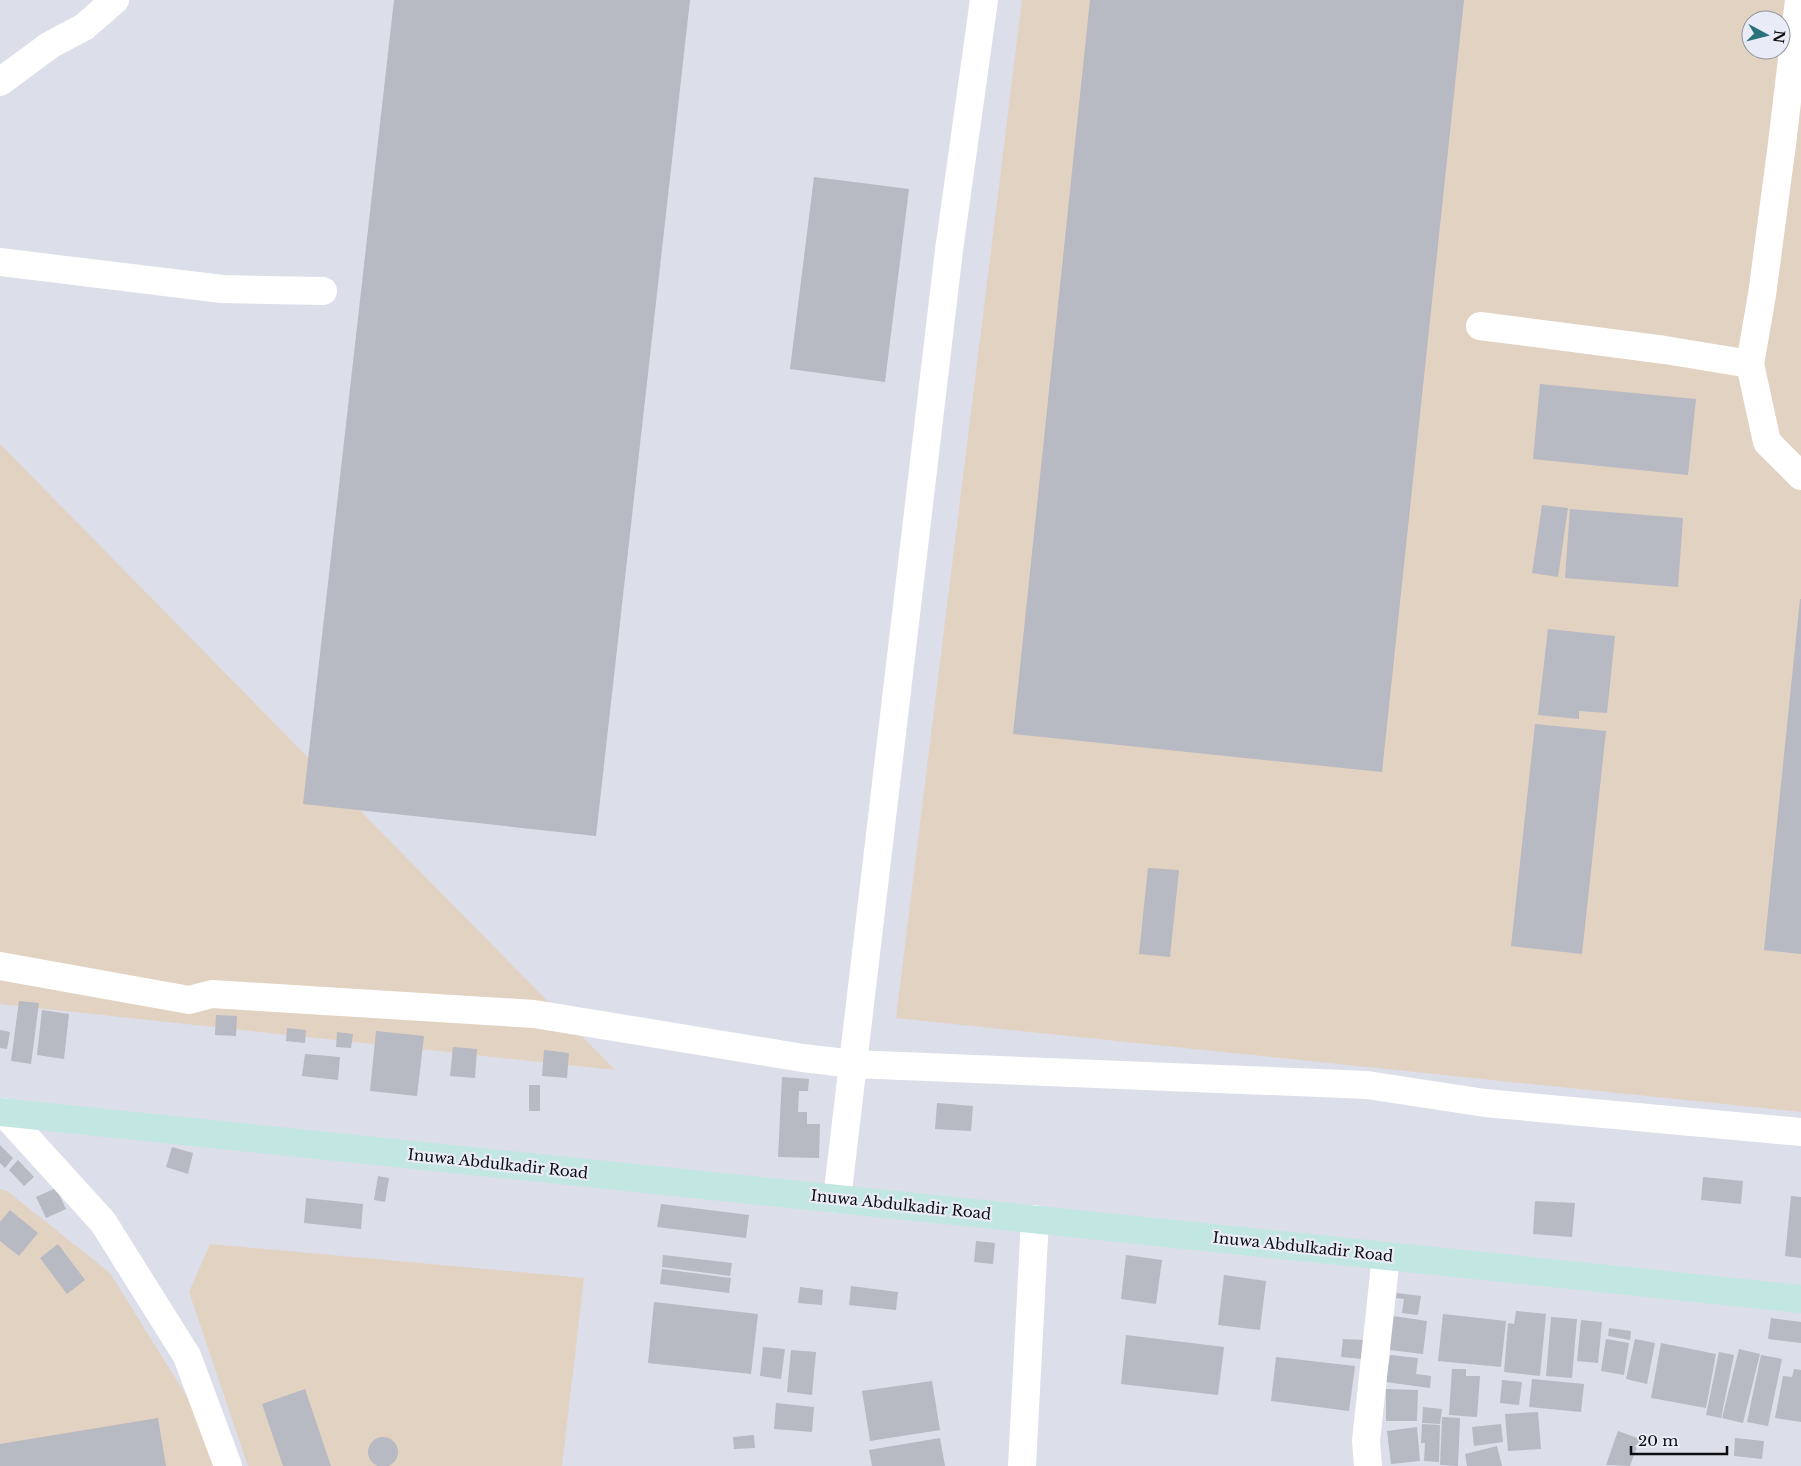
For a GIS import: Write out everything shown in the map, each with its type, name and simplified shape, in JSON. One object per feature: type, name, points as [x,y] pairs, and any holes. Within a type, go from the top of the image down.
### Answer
[{"type":"main road","name":"Inuwa Abdulkadir Road","points":[[1,1112],[1801,1299]]},
{"type":"street","points":[[0,82],[50,45],[84,27],[115,0]]},
{"type":"street","points":[[837,1199],[949,250],[984,0]]},
{"type":"street","points":[[1799,0],[1762,295],[1750,364],[1767,442],[1801,476]]},
{"type":"street","points":[[0,262],[222,289],[323,291]]},
{"type":"street","points":[[1480,326],[1665,350],[1750,364]]},
{"type":"street","points":[[0,966],[189,1000],[212,994],[534,1014],[803,1058],[853,1064],[1367,1085],[1485,1104],[1801,1132]]},
{"type":"street","points":[[1,1112],[103,1222],[187,1356],[228,1466]]},
{"type":"street","points":[[1022,1466],[1035,1219]]},
{"type":"street","points":[[1368,1466],[1366,1441],[1386,1256]]},
{"type":"shaded area","points":[[1022,0],[1801,0],[1801,1112],[896,1018]]},
{"type":"shaded area","points":[[0,444],[615,1070],[0,1004]]},
{"type":"shaded area","points":[[0,1189],[7,1191],[110,1273],[200,1418],[216,1466],[0,1466]]},
{"type":"shaded area","points":[[210,1244],[584,1278],[562,1466],[248,1466],[189,1292]]},
{"type":"building","points":[[394,0],[690,0],[596,836],[303,804]]},
{"type":"building","points":[[1090,0],[1464,0],[1382,772],[1013,734]]},
{"type":"building","points":[[814,177],[909,189],[885,382],[790,369]]},
{"type":"building","points":[[1540,384],[1696,399],[1688,475],[1533,459]]},
{"type":"building","points":[[1542,505],[1568,508],[1558,577],[1532,573]]},
{"type":"building","points":[[1570,509],[1683,518],[1678,587],[1565,578]]},
{"type":"building","points":[[1801,599],[1801,954],[1764,950]]},
{"type":"building","points":[[1548,629],[1615,636],[1607,713],[1579,711],[1579,719],[1538,715]]},
{"type":"building","points":[[1535,724],[1606,731],[1582,954],[1511,946]]},
{"type":"building","points":[[1148,868],[1179,870],[1170,957],[1139,954]]},
{"type":"building","points":[[19,1001],[39,1003],[31,1064],[11,1061]]},
{"type":"building","points":[[42,1010],[69,1014],[64,1059],[37,1055]]},
{"type":"building","points":[[216,1015],[237,1016],[236,1036],[215,1035]]},
{"type":"building","points":[[287,1028],[306,1030],[305,1043],[286,1041]]},
{"type":"building","points":[[0,1030],[10,1032],[7,1049],[0,1048]]},
{"type":"building","points":[[376,1031],[424,1036],[417,1096],[370,1091]]},
{"type":"building","points":[[337,1032],[353,1034],[351,1048],[336,1047]]},
{"type":"building","points":[[453,1047],[477,1049],[475,1078],[450,1076]]},
{"type":"building","points":[[544,1050],[569,1053],[567,1078],[542,1076]]},
{"type":"building","points":[[305,1054],[340,1057],[338,1080],[302,1076]]},
{"type":"building","points":[[782,1077],[809,1079],[808,1091],[799,1091],[798,1112],[807,1112],[807,1124],[820,1124],[819,1158],[778,1157]]},
{"type":"building","points":[[529,1085],[540,1085],[540,1111],[529,1111]]},
{"type":"building","points":[[937,1103],[973,1106],[971,1131],[935,1129]]},
{"type":"building","points":[[0,1145],[13,1158],[5,1168],[0,1163]]},
{"type":"building","points":[[172,1147],[193,1153],[188,1174],[166,1167]]},
{"type":"building","points":[[18,1160],[34,1177],[24,1186],[9,1170]]},
{"type":"building","points":[[378,1176],[389,1178],[385,1202],[374,1200]]},
{"type":"building","points":[[1703,1177],[1743,1181],[1741,1204],[1701,1200]]},
{"type":"building","points":[[56,1188],[66,1209],[46,1218],[36,1197]]},
{"type":"building","points":[[1791,1196],[1801,1197],[1801,1258],[1785,1256]]},
{"type":"building","points":[[306,1198],[363,1204],[361,1229],[304,1223]]},
{"type":"building","points":[[1535,1201],[1575,1203],[1572,1237],[1533,1234]]},
{"type":"building","points":[[661,1204],[749,1215],[746,1238],[657,1227]]},
{"type":"building","points":[[10,1210],[38,1233],[19,1256],[0,1241],[0,1222]]},
{"type":"building","points":[[976,1241],[995,1243],[993,1264],[974,1262]]},
{"type":"building","points":[[58,1244],[85,1280],[67,1294],[40,1258]]},
{"type":"building","points":[[663,1255],[732,1263],[730,1276],[662,1267]]},
{"type":"building","points":[[1126,1255],[1162,1260],[1156,1304],[1121,1299]]},
{"type":"building","points":[[662,1269],[731,1278],[729,1293],[660,1284]]},
{"type":"building","points":[[1224,1275],[1266,1281],[1260,1330],[1218,1325]]},
{"type":"building","points":[[851,1286],[898,1292],[896,1310],[849,1305]]},
{"type":"building","points":[[800,1287],[823,1290],[822,1305],[798,1303]]},
{"type":"building","points":[[1397,1293],[1421,1296],[1418,1315],[1402,1313],[1404,1299],[1396,1298]]},
{"type":"building","points":[[654,1302],[758,1314],[751,1374],[648,1363]]},
{"type":"building","points":[[1516,1311],[1546,1314],[1540,1376],[1504,1372],[1508,1323],[1514,1324]]},
{"type":"building","points":[[1443,1314],[1506,1321],[1501,1367],[1438,1361]]},
{"type":"building","points":[[1386,1315],[1427,1321],[1423,1354],[1381,1349]]},
{"type":"building","points":[[1551,1317],[1577,1319],[1572,1378],[1546,1376]]},
{"type":"building","points":[[1771,1318],[1801,1322],[1801,1343],[1768,1339]]},
{"type":"building","points":[[1581,1320],[1602,1322],[1598,1363],[1577,1361]]},
{"type":"building","points":[[1609,1328],[1631,1331],[1630,1340],[1608,1336]]},
{"type":"building","points":[[1126,1335],[1224,1347],[1218,1395],[1121,1384]]},
{"type":"building","points":[[1343,1339],[1364,1340],[1363,1359],[1341,1357]]},
{"type":"building","points":[[1606,1339],[1629,1343],[1624,1375],[1601,1371]]},
{"type":"building","points":[[1635,1339],[1655,1343],[1647,1384],[1626,1379]]},
{"type":"building","points":[[1661,1343],[1716,1354],[1706,1408],[1651,1398]]},
{"type":"building","points":[[763,1347],[785,1349],[781,1379],[760,1376]]},
{"type":"building","points":[[1739,1349],[1760,1354],[1743,1423],[1722,1418]]},
{"type":"building","points":[[791,1350],[816,1352],[812,1395],[787,1392]]},
{"type":"building","points":[[1719,1352],[1734,1355],[1721,1418],[1706,1415]]},
{"type":"building","points":[[1390,1355],[1418,1358],[1416,1374],[1431,1376],[1430,1388],[1386,1382]]},
{"type":"building","points":[[1761,1355],[1782,1359],[1768,1426],[1747,1422]]},
{"type":"building","points":[[1276,1357],[1355,1366],[1349,1411],[1271,1401]]},
{"type":"building","points":[[1452,1369],[1466,1369],[1466,1376],[1480,1376],[1477,1417],[1449,1415]]},
{"type":"building","points":[[1794,1369],[1801,1370],[1801,1422],[1775,1418],[1783,1376],[1792,1377]]},
{"type":"building","points":[[1532,1379],[1584,1384],[1581,1412],[1529,1407]]},
{"type":"building","points":[[1502,1380],[1522,1382],[1519,1405],[1500,1403]]},
{"type":"building","points":[[932,1381],[940,1430],[870,1441],[862,1391]]},
{"type":"building","points":[[305,1389],[331,1466],[283,1466],[262,1404]]},
{"type":"building","points":[[1386,1389],[1418,1390],[1417,1421],[1386,1421]]},
{"type":"building","points":[[776,1403],[814,1407],[812,1432],[774,1429]]},
{"type":"building","points":[[1423,1407],[1442,1409],[1440,1424],[1422,1423]]},
{"type":"building","points":[[1538,1412],[1541,1449],[1508,1451],[1505,1414]]},
{"type":"building","points":[[1442,1417],[1460,1418],[1458,1466],[1440,1465]]},
{"type":"building","points":[[158,1418],[166,1466],[0,1466],[0,1444]]},
{"type":"building","points":[[1422,1424],[1440,1425],[1439,1462],[1424,1461],[1425,1443],[1421,1443]]},
{"type":"building","points":[[1501,1424],[1503,1442],[1474,1446],[1472,1427]]},
{"type":"building","points":[[1417,1427],[1420,1461],[1391,1464],[1387,1431]]},
{"type":"building","points":[[1618,1431],[1640,1439],[1630,1466],[1606,1465]]},
{"type":"building","points":[[754,1435],[755,1448],[734,1449],[733,1437]]},
{"type":"building","points":[[383,1437],[394,1441],[398,1452],[394,1463],[383,1467],[372,1463],[368,1452],[372,1441]]},
{"type":"building","points":[[940,1438],[945,1466],[872,1466],[869,1450]]},
{"type":"building","points":[[1735,1438],[1764,1441],[1762,1459],[1734,1456]]},
{"type":"building","points":[[1497,1446],[1502,1466],[1467,1466],[1465,1454]]}]
